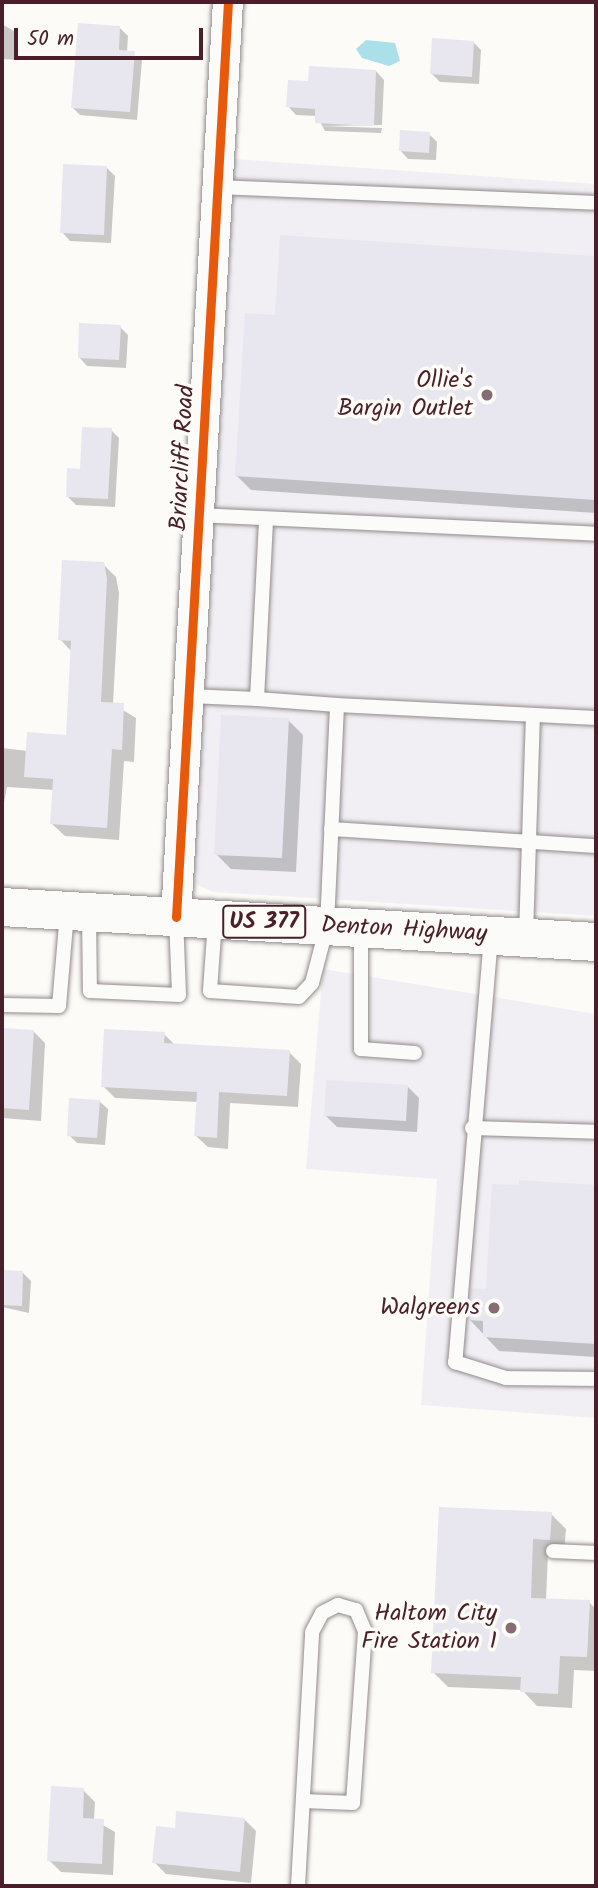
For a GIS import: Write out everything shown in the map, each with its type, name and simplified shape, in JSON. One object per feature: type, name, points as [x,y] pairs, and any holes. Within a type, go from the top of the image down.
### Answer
[{"type":"main road","name":"Denton Highway","points":[[2,907],[596,942]]},
{"type":"street","name":"Briarcliff Road","points":[[176,917],[228,2]]},
{"type":"lane","points":[[218,187],[596,203]]},
{"type":"lane","points":[[199,515],[596,534]]},
{"type":"lane","points":[[257,699],[266,519]]},
{"type":"lane","points":[[189,696],[596,718]]},
{"type":"lane","points":[[337,705],[331,829],[361,1049],[415,1054]]},
{"type":"lane","points":[[533,715],[528,842],[472,1128],[455,1362],[506,1378],[596,1379]]},
{"type":"lane","points":[[331,829],[596,846]]},
{"type":"lane","points":[[78,911],[90,990],[179,995],[176,917]]},
{"type":"lane","points":[[2,1005],[59,1006],[78,911]]},
{"type":"lane","points":[[215,919],[210,991],[248,994],[299,997],[312,983],[344,927]]},
{"type":"lane","points":[[472,1128],[596,1132]]},
{"type":"lane","points":[[552,1551],[596,1553]]},
{"type":"lane","points":[[298,1886],[312,1632],[322,1613],[338,1605],[356,1610],[365,1631],[353,1803],[303,1801]]},
{"type":"shaded area","points":[[234,159],[596,184],[596,916],[213,892],[196,884],[191,869]]},
{"type":"shaded area","points":[[323,969],[596,1014],[596,1418],[421,1405],[437,1179],[306,1169]]},
{"type":"water","points":[[366,40],[395,43],[400,61],[389,66],[362,58],[356,49]]},
{"type":"building","points":[[78,23],[120,26],[119,50],[135,51],[130,112],[71,108]]},
{"type":"building","points":[[432,38],[474,41],[472,77],[430,74]]},
{"type":"building","points":[[309,66],[376,70],[374,126],[315,123],[315,109],[286,107],[288,80],[308,81]]},
{"type":"building","points":[[400,130],[430,132],[429,153],[399,151]]},
{"type":"building","points":[[63,164],[107,166],[104,235],[60,233]]},
{"type":"building","points":[[280,235],[596,256],[596,500],[235,476],[245,313],[275,315]]},
{"type":"building","points":[[79,323],[121,325],[119,360],[78,358]]},
{"type":"building","points":[[82,427],[112,428],[108,499],[66,497],[67,468],[80,469]]},
{"type":"building","points":[[62,560],[104,562],[107,579],[101,702],[124,703],[122,750],[112,749],[107,828],[50,824],[53,779],[24,777],[27,732],[66,735],[71,641],[58,640]]},
{"type":"building","points":[[221,715],[289,718],[282,858],[214,855]]},
{"type":"building","points":[[2,1028],[34,1030],[29,1110],[2,1108]]},
{"type":"building","points":[[104,1029],[165,1032],[164,1043],[290,1050],[287,1096],[219,1092],[217,1138],[194,1136],[197,1092],[101,1087]]},
{"type":"building","points":[[326,1080],[408,1085],[406,1121],[324,1116]]},
{"type":"building","points":[[69,1098],[100,1100],[97,1138],[67,1136]]},
{"type":"building","name":"Walgreens","points":[[519,1180],[596,1185],[596,1344],[483,1337],[483,1321],[468,1320],[471,1288],[486,1289],[492,1184],[519,1185]]},
{"type":"building","points":[[2,1270],[23,1271],[22,1306],[2,1305]]},
{"type":"building","name":"Haltom City Fire Station 1","points":[[439,1507],[552,1512],[550,1540],[533,1539],[531,1598],[590,1600],[587,1657],[560,1656],[558,1694],[520,1692],[521,1677],[431,1673]]},
{"type":"building","points":[[51,1786],[84,1788],[83,1818],[104,1819],[102,1864],[47,1861]]},
{"type":"building","points":[[176,1811],[245,1818],[240,1872],[152,1863],[156,1826],[175,1828]]},
{"type":"cycle path","points":[[176,917],[228,2]]},
{"type":"place","name":"Ollie's Bargin Outlet","points":[[487,395]]},
{"type":"place","name":"Walgreens","points":[[494,1308]]},
{"type":"place","name":"Haltom City Fire Station 1","points":[[511,1628]]}]
